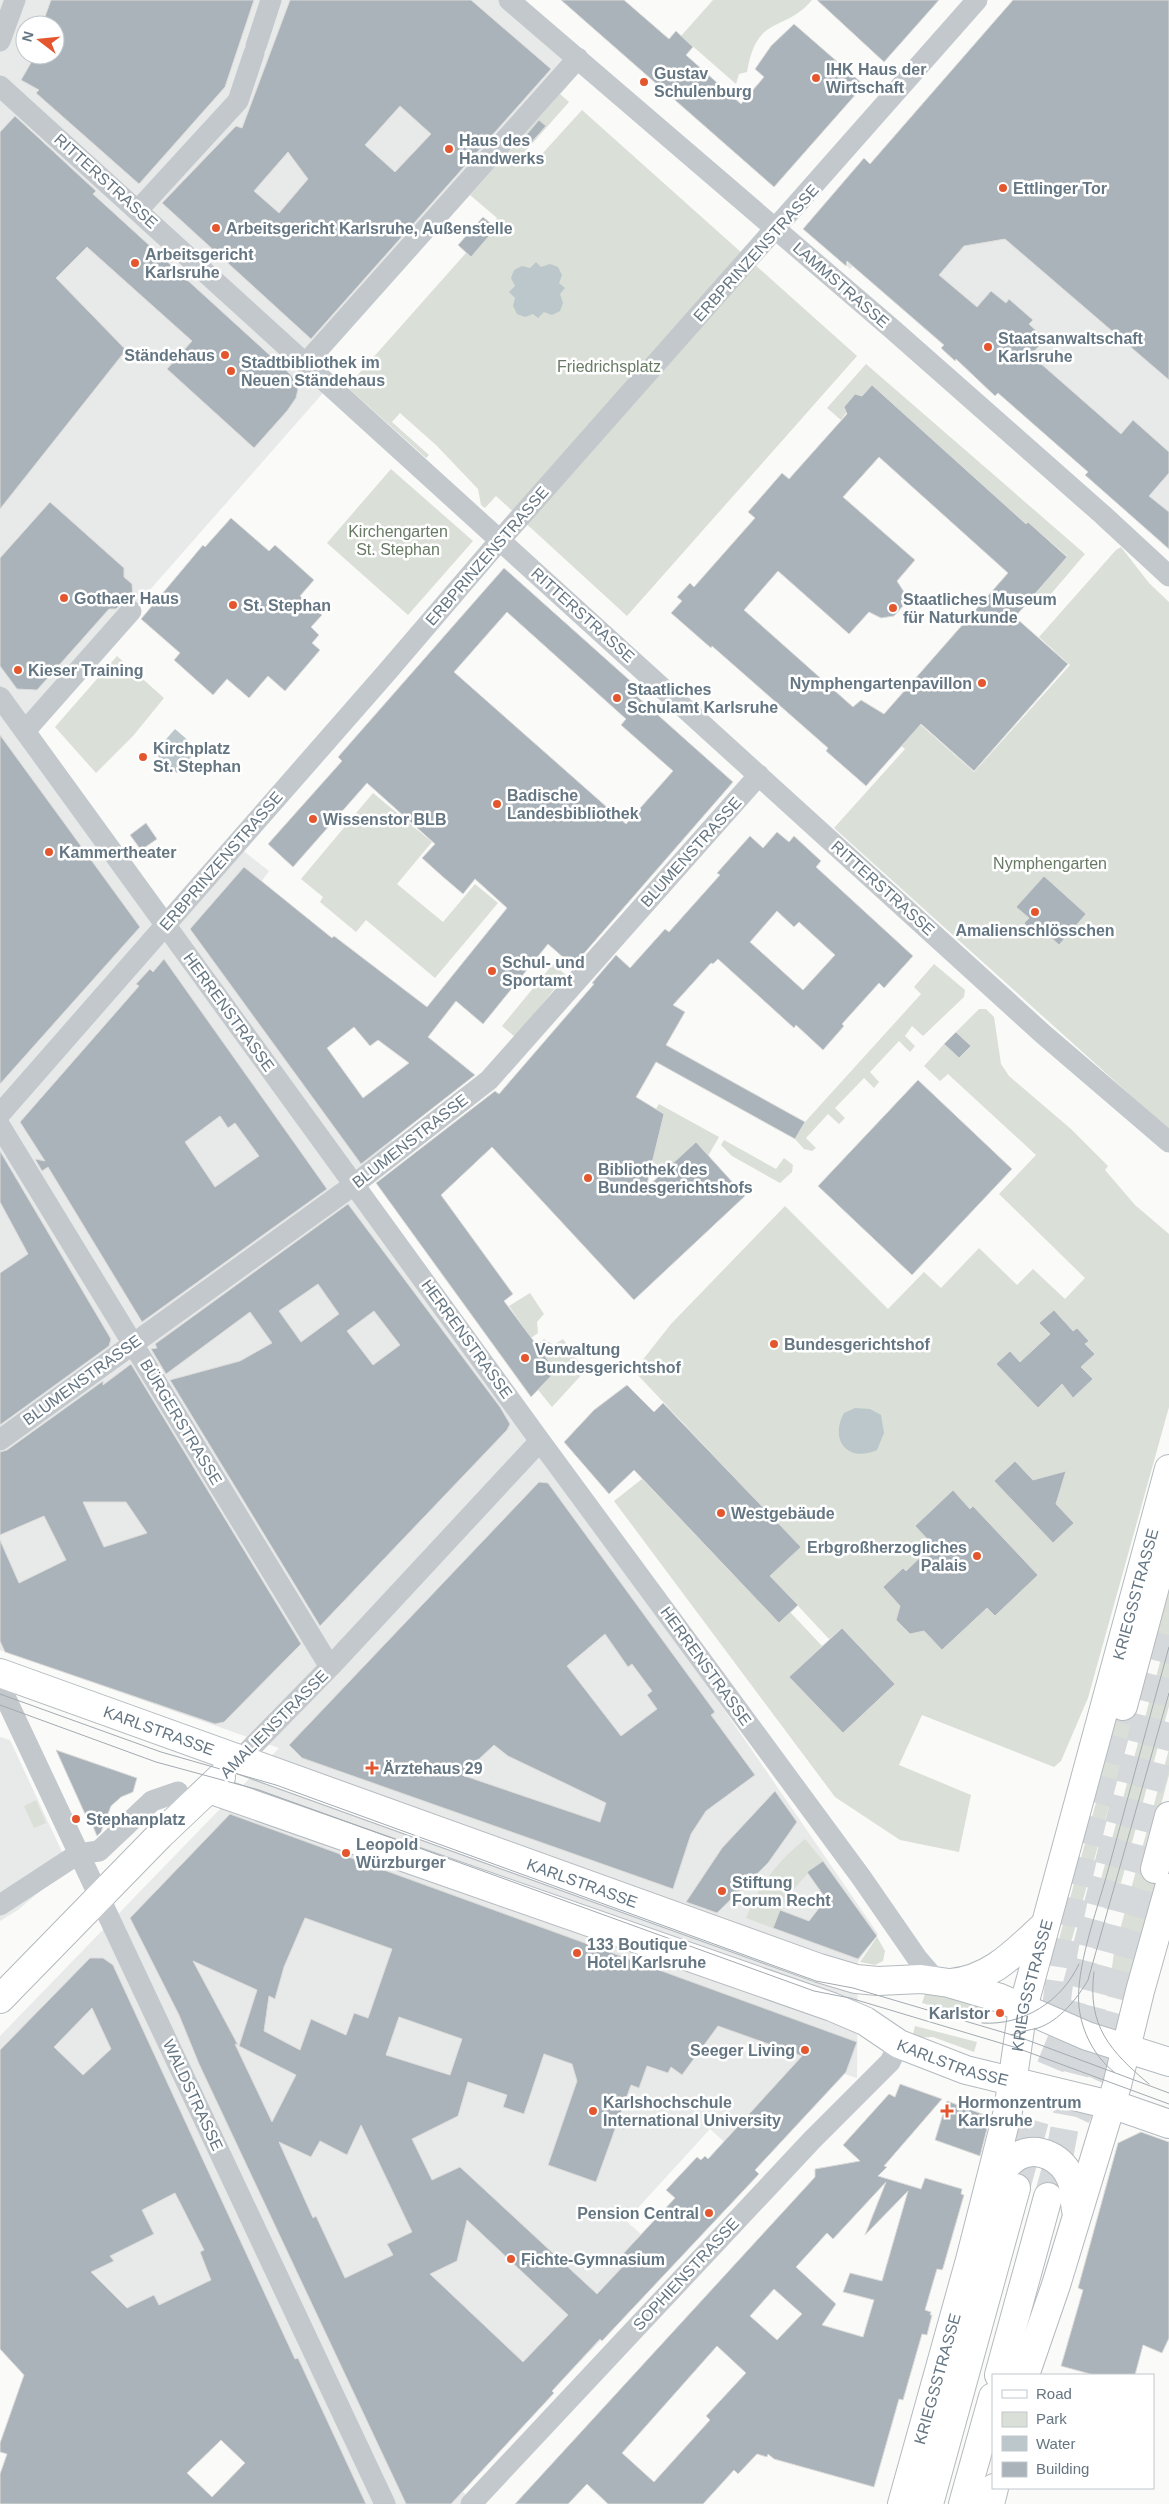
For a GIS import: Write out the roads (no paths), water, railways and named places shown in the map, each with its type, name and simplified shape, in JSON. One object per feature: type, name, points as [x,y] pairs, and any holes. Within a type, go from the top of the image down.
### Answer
[{"type":"main road","name":"KRIEGSSTRASSE","points":[[902,2504],[990,2186],[1008,2111],[1023,2008],[1169,1469]]},
{"type":"main road","points":[[1123,1706],[1169,1534]]},
{"type":"main road","name":"KARLSTRASSE","points":[[0,1673],[819,1968],[856,1979],[878,1981],[921,1979],[942,1982],[1023,2008],[1087,2036],[1169,2062]]},
{"type":"main road","name":"AMALIENSTRASSE","points":[[0,1999],[240,1759]]},
{"type":"main road","name":"KARLSTRASSE","points":[[209,1789],[832,2007],[865,2021],[899,2044],[976,2073],[1111,2105],[1169,2124]]},
{"type":"main road","points":[[1025,2374],[1056,2284],[1128,2048],[1162,1879],[1169,1816]]},
{"type":"main road","points":[[942,1982],[981,1976],[999,1967],[1045,1925]]},
{"type":"main road","points":[[990,2186],[1004,2166],[1021,2153],[1032,2151],[1044,2153],[1058,2160],[1072,2180],[1076,2214]]},
{"type":"main road","points":[[929,2504],[1016,2188]]},
{"type":"main road","points":[[999,2374],[1048,2197]]},
{"type":"main road","points":[[963,2504],[992,2401]]},
{"type":"main road","points":[[990,2504],[994,2489]]},
{"type":"street","points":[[0,41],[15,0]]},
{"type":"street","points":[[138,210],[238,101],[271,0]]},
{"type":"street","name":"LAMMSTRASSE","points":[[509,0],[777,230],[1103,515],[1169,576]]},
{"type":"street","name":"ERBPRINZENSTRASSE","points":[[0,1114],[500,540],[777,230],[977,0]]},
{"type":"street","points":[[306,363],[578,58]]},
{"type":"street","name":"RITTERSTRASSE","points":[[0,86],[1043,1034],[1169,1142]]},
{"type":"street","points":[[25,732],[131,611]]},
{"type":"street","name":"HERRENSTRASSE","points":[[0,697],[540,1441],[855,1870],[917,1958],[942,1982]]},
{"type":"street","name":"BLUMENSTRASSE","points":[[0,1440],[133,1342],[355,1184],[489,1080],[759,775]]},
{"type":"street","name":"BÜRGERSTRASSE","points":[[0,1126],[330,1666]]},
{"type":"street","name":"AMALIENSTRASSE","points":[[240,1759],[330,1666],[540,1441]]},
{"type":"street","name":"WALDSTRASSE","points":[[0,1686],[385,2504]]},
{"type":"street","points":[[5,1905],[78,1854],[99,1851],[152,1801],[178,1792]]},
{"type":"street","name":"SOPHIENSTRASSE","points":[[471,2504],[812,2140],[890,2062],[899,2044]]},
{"type":"water","points":[[536,262],[541,267],[550,264],[558,267],[562,275],[559,283],[565,288],[560,294],[563,303],[560,311],[552,315],[544,312],[538,318],[533,314],[525,317],[517,314],[513,306],[515,298],[509,292],[515,286],[511,278],[514,270],[522,266],[530,268]]},
{"type":"water","points":[[175,729],[198,749],[177,773],[154,753]]},
{"type":"water","points":[[855,1408],[870,1409],[881,1415],[884,1433],[877,1450],[858,1454],[850,1451],[840,1440],[840,1423],[844,1413]]},
{"type":"tunnel","points":[[1016,2188],[1049,2070],[1064,2034],[1169,1633]]},
{"type":"tunnel","points":[[1056,2009],[1067,1932],[1075,1894],[1123,1706]]},
{"type":"tunnel","points":[[1048,2197],[1059,2158],[1074,2077],[1169,1714]]},
{"type":"tunnel","points":[[1076,2117],[1109,2046],[1155,1869]]},
{"type":"tram line","points":[[1114,2072],[1095,2051],[1086,2034],[1079,2007],[1080,1976],[1083,1958],[1169,1647]]},
{"type":"tram line","points":[[1011,2035],[1046,2025],[1073,2002],[1088,1980],[1169,1693]]},
{"type":"tram line","points":[[0,1694],[161,1752],[276,1785],[816,1981],[853,1988],[1019,2037],[1169,2093]]},
{"type":"tram line","points":[[0,1705],[156,1762],[259,1790],[814,1991],[850,1998],[1017,2048],[1169,2104]]},
{"type":"tram line","points":[[982,2023],[1012,2020],[1040,2008],[1052,2000],[1062,1989],[1072,1977],[1079,1964]]},
{"type":"tram line","points":[[1094,1972],[1094,2008],[1104,2036],[1123,2060],[1149,2084]]},
{"type":"place","name":"IHK Haus der Wirtschaft","points":[[816,78]]},
{"type":"place","name":"Gustav Schulenburg","points":[[644,82]]},
{"type":"place","name":"Haus des Handwerks","points":[[449,149]]},
{"type":"place","name":"Ettlinger Tor","points":[[1003,188]]},
{"type":"place","name":"Arbeitsgericht Karlsruhe, Außenstelle","points":[[216,228]]},
{"type":"place","name":"Arbeitsgericht Karlsruhe","points":[[135,263]]},
{"type":"place","name":"Staatsanwaltschaft Karlsruhe","points":[[988,347]]},
{"type":"place","name":"Ständehaus","points":[[225,355]]},
{"type":"place","name":"Stadtbibliothek im Neuen Ständehaus","points":[[231,371]]},
{"type":"place","name":"Gothaer Haus","points":[[64,598]]},
{"type":"place","name":"St. Stephan","points":[[233,605]]},
{"type":"place","name":"Staatliches Museum für Naturkunde","points":[[893,608]]},
{"type":"place","name":"Kieser Training","points":[[18,670]]},
{"type":"place","name":"Nymphengartenpavillon","points":[[982,683]]},
{"type":"place","name":"Staatliches Schulamt Karlsruhe","points":[[617,698]]},
{"type":"place","name":"Kirchplatz St. Stephan","points":[[143,757]]},
{"type":"place","name":"Badische Landesbibliothek","points":[[497,804]]},
{"type":"place","name":"Wissenstor BLB","points":[[313,819]]},
{"type":"place","name":"Kammertheater","points":[[49,852]]},
{"type":"place","name":"Amalienschlösschen","points":[[1035,912]]},
{"type":"place","name":"Schul- und Sportamt","points":[[492,971]]},
{"type":"place","name":"Bibliothek des Bundesgerichtshofs","points":[[588,1178]]},
{"type":"place","name":"Bundesgerichtshof","points":[[774,1344]]},
{"type":"place","name":"Verwaltung Bundesgerichtshof","points":[[525,1358]]},
{"type":"place","name":"Westgebäude","points":[[721,1513]]},
{"type":"place","name":"Erbgroßherzogliches Palais","points":[[977,1556]]},
{"type":"place","name":"Ärztehaus 29","points":[[372,1768]]},
{"type":"place","name":"Stephanplatz","points":[[76,1819]]},
{"type":"place","name":"Leopold Würzburger","points":[[346,1853]]},
{"type":"place","name":"Stiftung Forum Recht","points":[[722,1891]]},
{"type":"place","name":"133 Boutique Hotel Karlsruhe","points":[[577,1953]]},
{"type":"place","name":"Karlstor","points":[[1000,2013]]},
{"type":"place","name":"Seeger Living","points":[[805,2050]]},
{"type":"place","name":"Karlshochschule International University","points":[[593,2111]]},
{"type":"place","name":"Hormonzentrum Karlsruhe","points":[[947,2111]]},
{"type":"place","name":"Pension Central","points":[[709,2213]]},
{"type":"place","name":"Fichte-Gymnasium","points":[[511,2259]]},
{"type":"park label","name":"Friedrichsplatz","points":[[609,366]]},
{"type":"park label","name":"Kirchengarten St. Stephan","points":[[398,540]]},
{"type":"park label","name":"Nymphengarten","points":[[1050,863]]}]
